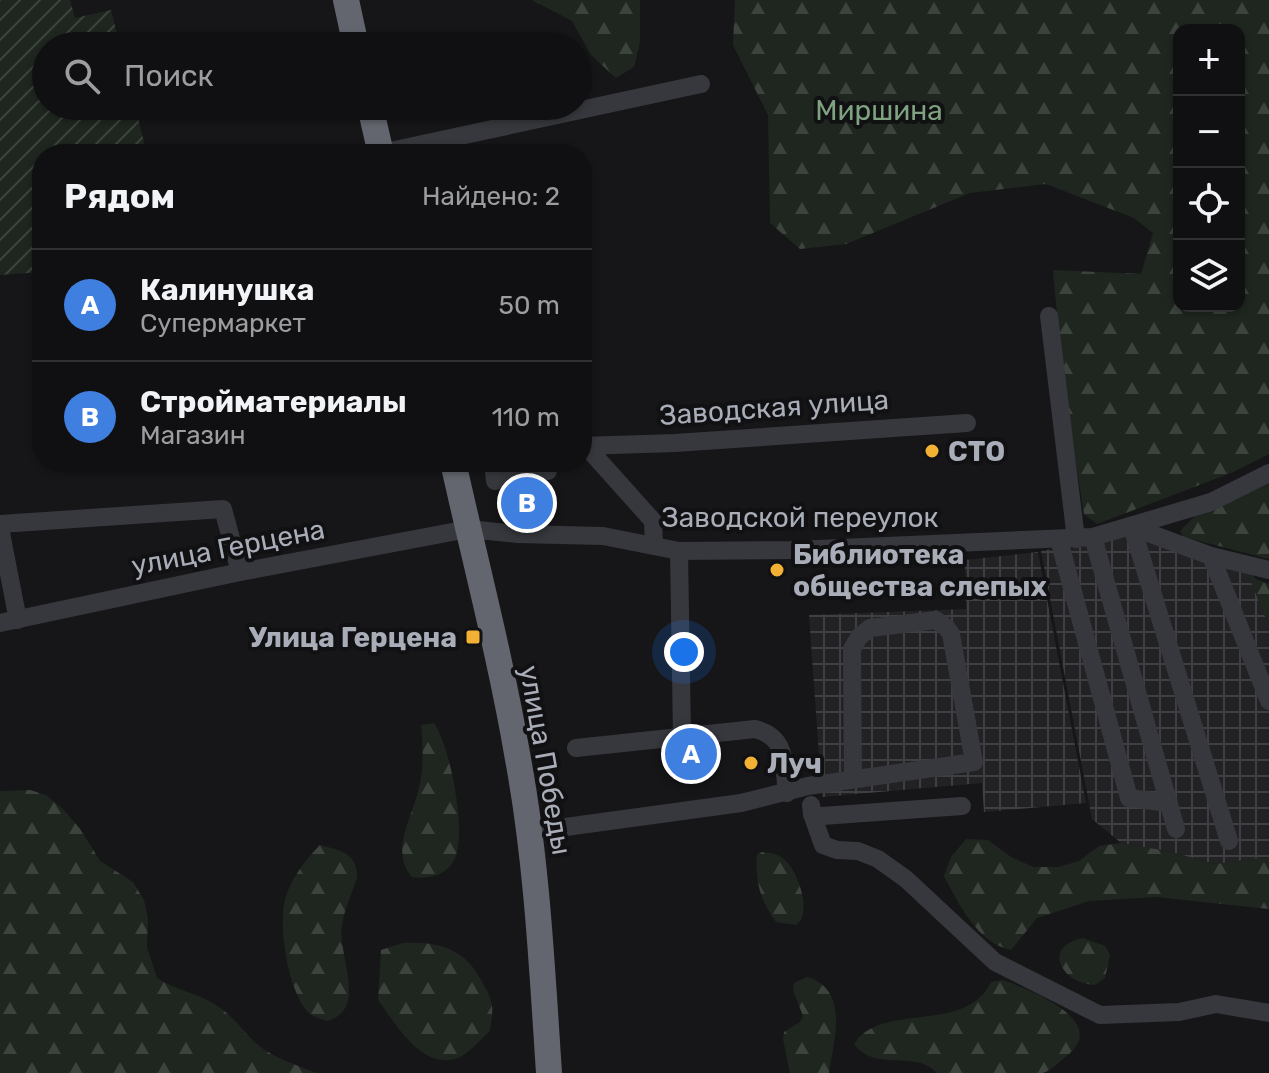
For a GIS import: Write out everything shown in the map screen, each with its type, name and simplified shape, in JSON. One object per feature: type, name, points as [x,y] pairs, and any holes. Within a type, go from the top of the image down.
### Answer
[{"type":"highway","points":[[346,0],[353,32]]},
{"type":"highway","points":[[373,120],[379,144]]},
{"type":"highway","name":"улица Победы","points":[[461,472],[468,529],[518,758],[529,832],[549,1073]]},
{"type":"street","points":[[592,108],[701,84]]},
{"type":"street","points":[[423,144],[534,120]]},
{"type":"street","points":[[1049,316],[1076,538],[1129,798],[1169,803]]},
{"type":"street","name":"Заводская улица","points":[[592,446],[967,423]]},
{"type":"street","name":"Заводская улица","points":[[592,455],[653,521],[654,546]]},
{"type":"street","points":[[494,472],[495,481],[543,472]]},
{"type":"street","name":"Заводской переулок","points":[[468,529],[603,536],[679,551],[795,550],[1076,538],[1132,527],[1211,502],[1269,473]]},
{"type":"street","points":[[9,622],[0,526],[223,509],[240,572]]},
{"type":"street","points":[[1132,527],[1211,556],[1269,570]]},
{"type":"street","points":[[1132,527],[1229,841]]},
{"type":"street","name":"улица Герцена","points":[[9,622],[240,572],[468,529]]},
{"type":"street","points":[[1076,538],[1176,829]]},
{"type":"street","points":[[679,551],[682,736]]},
{"type":"street","points":[[1211,556],[1269,701]]},
{"type":"street","points":[[529,832],[741,803],[808,786],[974,762],[951,634],[936,620],[870,628],[859,637],[852,649],[853,779]]},
{"type":"street","points":[[576,748],[755,729],[768,732],[776,739],[781,750],[787,793]]},
{"type":"street","points":[[808,786],[812,814],[823,845],[837,850],[858,851],[878,859],[906,879],[995,962],[1100,1015],[1179,1012],[1216,1004],[1269,1013]]},
{"type":"street","points":[[812,814],[822,816],[962,806]]},
{"type":"shaded area","points":[[1128,534],[1245,567],[1269,626],[1269,857],[1215,864],[1121,843],[1092,819],[1041,551]]},
{"type":"shaded area","points":[[1038,552],[1086,803],[984,812],[982,783],[822,797],[809,615],[966,609],[965,560]]},
{"type":"green space","points":[[0,0],[70,0],[75,18],[111,10],[116,32],[32,32],[32,120],[138,120],[144,144],[32,144],[32,273],[0,275]]},
{"type":"green space","points":[[532,0],[640,0],[640,42],[634,67],[616,78],[592,56],[592,32],[578,32],[572,21]]},
{"type":"green space","name":"Миршина","points":[[735,0],[1269,0],[1269,454],[1231,473],[1097,524],[1084,514],[1063,380],[1053,270],[1141,274],[1153,233],[1134,218],[1046,184],[970,193],[846,244],[800,249],[770,223],[768,115],[733,45]]},
{"type":"green space","points":[[1269,479],[1269,559],[1184,537],[1180,531],[1194,517]]},
{"type":"green space","points":[[1245,567],[1256,579],[1269,584],[1269,626]]},
{"type":"green space","points":[[434,723],[446,750],[455,789],[458,846],[455,858],[447,869],[431,877],[412,877],[405,867],[403,845],[421,780],[421,725]]},
{"type":"green space","points":[[30,790],[46,795],[63,809],[81,830],[100,861],[133,882],[144,900],[148,918],[147,947],[157,978],[211,1002],[266,1051],[316,1073],[0,1073],[0,791]]},
{"type":"green space","points":[[966,839],[988,840],[1011,857],[1033,867],[1059,867],[1079,861],[1099,846],[1121,843],[1215,864],[1269,857],[1269,909],[1157,897],[1089,901],[1037,918],[1011,950],[999,946],[979,931],[944,876],[951,857]]},
{"type":"green space","points":[[320,845],[347,854],[357,870],[342,926],[349,993],[339,1015],[327,1021],[310,1014],[296,991],[286,958],[283,923],[289,889],[300,868]]},
{"type":"green space","points":[[762,852],[781,857],[795,875],[803,903],[801,920],[796,925],[776,922],[766,906],[757,873],[757,855]]},
{"type":"green space","points":[[1083,938],[1105,946],[1110,955],[1105,978],[1095,985],[1073,978],[1060,964],[1063,948]]},
{"type":"green space","points":[[403,943],[450,949],[468,962],[487,991],[492,1006],[490,1031],[460,1057],[447,1060],[423,1052],[402,1033],[378,1000],[381,950]]},
{"type":"green space","points":[[807,977],[830,993],[834,1005],[835,1032],[829,1073],[790,1073],[784,1032],[800,1022],[803,1016],[793,990],[794,983]]},
{"type":"green space","points":[[1003,980],[1046,998],[1072,1018],[1079,1030],[1078,1042],[1068,1055],[1046,1072],[937,1073],[918,1062],[873,1057],[854,1044],[867,1031],[883,1024],[963,1008],[979,998],[991,982]]},
{"type":"place","name":"СТО","points":[[932,451]]},
{"type":"place","name":"Стройматериалы","points":[[527,503]]},
{"type":"place","name":"Библиотека общества слепых","points":[[777,570]]},
{"type":"place","name":"Улица Герцена","points":[[473,637]]},
{"type":"place","name":"Калинушка","points":[[691,754]]},
{"type":"place","name":"Луч","points":[[751,763]]}]
